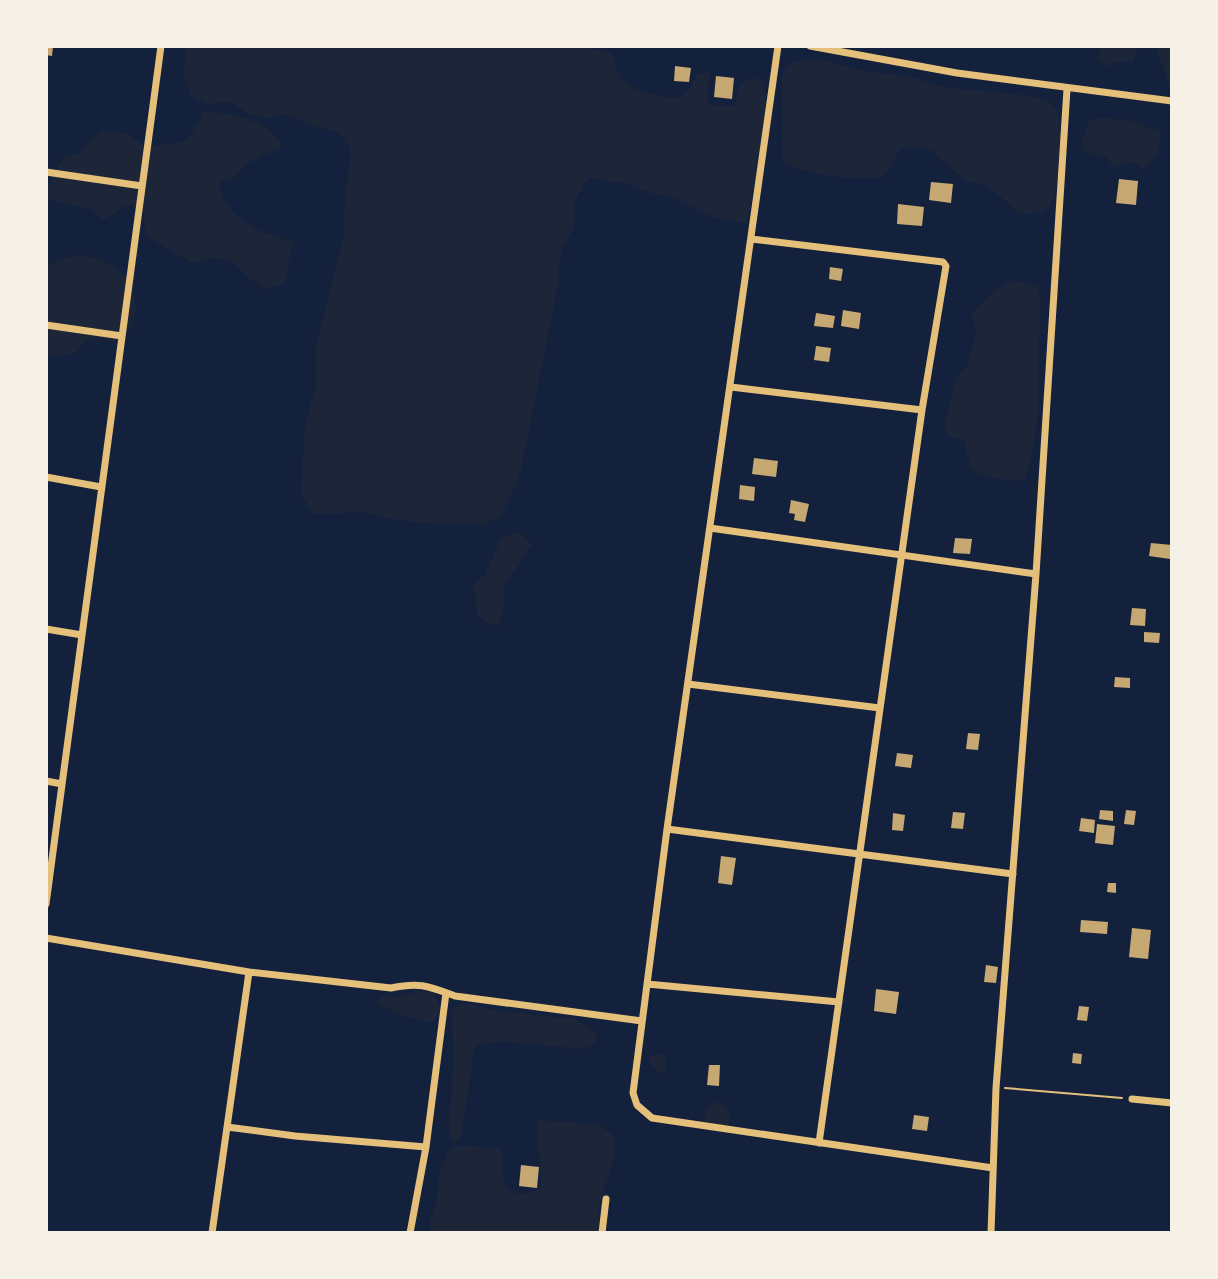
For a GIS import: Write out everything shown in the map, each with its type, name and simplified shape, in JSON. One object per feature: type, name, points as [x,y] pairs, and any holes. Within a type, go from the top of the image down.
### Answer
[{"type":"street","points":[[46,904],[161,46]]},
{"type":"street","points":[[778,46],[667,829],[633,1093],[637,1105],[652,1118],[993,1168]]},
{"type":"street","points":[[810,46],[957,73],[1172,101]]},
{"type":"street","points":[[991,1233],[996,1088],[1036,574],[1067,89]]},
{"type":"street","points":[[46,172],[142,186]]},
{"type":"street","points":[[751,239],[944,263],[819,1143]]},
{"type":"street","points":[[46,325],[122,336]]},
{"type":"street","points":[[731,387],[922,410]]},
{"type":"street","points":[[46,477],[101,487]]},
{"type":"street","points":[[710,528],[1036,574]]},
{"type":"street","points":[[46,629],[82,635]]},
{"type":"street","points":[[688,684],[880,708]]},
{"type":"street","points":[[46,781],[62,784]]},
{"type":"street","points":[[667,829],[1013,874]]},
{"type":"street","points":[[46,938],[249,972],[391,988],[414,983],[455,996],[642,1021]]},
{"type":"street","points":[[212,1233],[249,972]]},
{"type":"street","points":[[647,984],[839,1002]]},
{"type":"street","points":[[410,1233],[426,1147],[446,993]]},
{"type":"street","points":[[1132,1099],[1172,1103]]},
{"type":"street","points":[[227,1127],[426,1147]]},
{"type":"street","points":[[602,1233],[606,1199]]},
{"type":"path","points":[[996,1088],[1132,1099]]},
{"type":"shaded area","points":[[186,46],[590,48],[612,53],[621,81],[668,98],[676,99],[689,90],[697,75],[709,72],[708,104],[717,107],[735,105],[740,84],[753,78],[763,81],[767,104],[747,224],[714,217],[671,197],[632,185],[592,178],[585,182],[575,201],[574,227],[563,247],[558,266],[557,291],[521,471],[503,513],[484,526],[409,522],[366,513],[312,513],[301,493],[305,427],[316,385],[316,346],[344,234],[351,149],[338,132],[285,114],[263,117],[229,101],[209,105],[191,96],[184,75]]},
{"type":"shaded area","points":[[1100,46],[1137,46],[1133,62],[1121,61],[1106,66],[1098,60]]},
{"type":"shaded area","points":[[1155,46],[1172,46],[1172,91]]},
{"type":"shaded area","points":[[805,60],[911,77],[944,87],[1030,96],[1050,102],[1057,111],[1060,135],[1057,183],[1051,206],[1042,212],[1020,214],[988,186],[966,181],[932,151],[922,147],[900,148],[890,168],[881,177],[831,176],[783,162],[782,76],[790,64]]},
{"type":"shaded area","points":[[204,111],[238,116],[259,124],[277,137],[283,146],[246,164],[237,175],[219,183],[222,196],[236,215],[257,229],[292,242],[285,283],[266,289],[247,277],[233,262],[215,257],[193,263],[145,236],[144,212],[133,206],[124,207],[103,220],[93,210],[46,199],[46,191],[65,156],[78,154],[100,131],[124,134],[144,146],[175,143],[193,132]]},
{"type":"shaded area","points":[[1090,119],[1133,121],[1160,132],[1157,152],[1143,169],[1132,162],[1113,166],[1107,158],[1084,151],[1082,142]]},
{"type":"shaded area","points":[[80,254],[110,265],[130,283],[135,295],[132,323],[124,339],[112,342],[102,337],[85,341],[76,353],[46,358],[46,265]]},
{"type":"shaded area","points":[[1013,280],[1037,287],[1041,299],[1038,414],[1024,480],[997,478],[971,469],[964,440],[948,437],[944,424],[956,380],[969,362],[976,334],[972,314],[993,292]]},
{"type":"shaded area","points":[[520,533],[532,545],[504,587],[505,600],[500,623],[493,626],[477,615],[474,584],[485,575],[501,538]]},
{"type":"shaded area","points":[[417,991],[433,993],[442,1010],[432,1022],[403,1015],[376,1002],[385,994],[397,998]]},
{"type":"shaded area","points":[[460,1004],[576,1019],[597,1033],[595,1044],[583,1049],[504,1041],[477,1045],[462,1130],[459,1140],[452,1143],[449,1129],[454,1055],[451,1011]]},
{"type":"shaded area","points":[[661,1053],[667,1067],[662,1075],[654,1069],[648,1056]]},
{"type":"shaded area","points":[[720,1101],[729,1112],[729,1125],[708,1130],[704,1125],[707,1109]]},
{"type":"shaded area","points":[[539,1120],[599,1125],[614,1135],[614,1158],[599,1207],[599,1233],[429,1233],[442,1168],[451,1147],[502,1149],[504,1179],[512,1191],[520,1194],[541,1187],[537,1137]]},
{"type":"building","points":[[46,46],[53,46],[52,56],[46,55]]},
{"type":"building","points":[[675,66],[691,68],[689,82],[674,81]]},
{"type":"building","points":[[716,76],[734,78],[732,99],[714,97]]},
{"type":"building","points":[[1119,179],[1138,181],[1136,205],[1116,203]]},
{"type":"building","points":[[931,182],[953,184],[951,203],[929,200]]},
{"type":"building","points":[[898,204],[924,207],[922,226],[897,224]]},
{"type":"building","points":[[830,267],[843,269],[841,281],[829,279]]},
{"type":"building","points":[[843,310],[861,313],[859,329],[841,326]]},
{"type":"building","points":[[816,313],[835,316],[833,328],[814,326]]},
{"type":"building","points":[[816,346],[831,348],[829,362],[814,360]]},
{"type":"building","points":[[754,458],[778,461],[776,477],[752,474]]},
{"type":"building","points":[[740,485],[755,487],[754,501],[739,499]]},
{"type":"building","points":[[791,500],[809,504],[805,522],[794,520],[795,514],[789,513]]},
{"type":"building","points":[[955,538],[972,539],[970,554],[953,553]]},
{"type":"building","points":[[1151,543],[1172,545],[1170,559],[1149,556]]},
{"type":"building","points":[[1132,608],[1146,609],[1145,626],[1130,625]]},
{"type":"building","points":[[1144,632],[1160,633],[1159,643],[1144,642]]},
{"type":"building","points":[[1115,677],[1130,678],[1130,688],[1114,687]]},
{"type":"building","points":[[968,733],[980,734],[978,750],[966,749]]},
{"type":"building","points":[[897,753],[913,755],[911,768],[895,766]]},
{"type":"building","points":[[1100,810],[1113,811],[1113,821],[1099,819]]},
{"type":"building","points":[[1126,810],[1136,811],[1134,825],[1124,824]]},
{"type":"building","points":[[953,812],[965,813],[963,829],[951,828]]},
{"type":"building","points":[[893,813],[905,815],[903,831],[892,830]]},
{"type":"building","points":[[1081,818],[1095,820],[1094,833],[1079,831]]},
{"type":"building","points":[[1097,824],[1115,826],[1113,845],[1095,843]]},
{"type":"building","points":[[721,856],[736,858],[732,885],[718,883]]},
{"type":"building","points":[[1108,883],[1116,883],[1116,893],[1107,892]]},
{"type":"building","points":[[1081,920],[1108,922],[1107,934],[1080,932]]},
{"type":"building","points":[[1132,928],[1151,930],[1148,959],[1129,957]]},
{"type":"building","points":[[986,965],[998,967],[996,983],[984,982]]},
{"type":"building","points":[[876,989],[899,992],[896,1014],[874,1011]]},
{"type":"building","points":[[1079,1006],[1089,1007],[1087,1021],[1077,1020]]},
{"type":"building","points":[[1073,1053],[1082,1054],[1081,1064],[1072,1063]]},
{"type":"building","points":[[709,1065],[720,1065],[719,1086],[707,1085]]},
{"type":"building","points":[[914,1115],[929,1117],[927,1131],[912,1129]]},
{"type":"building","points":[[521,1165],[539,1167],[537,1188],[519,1186]]}]
